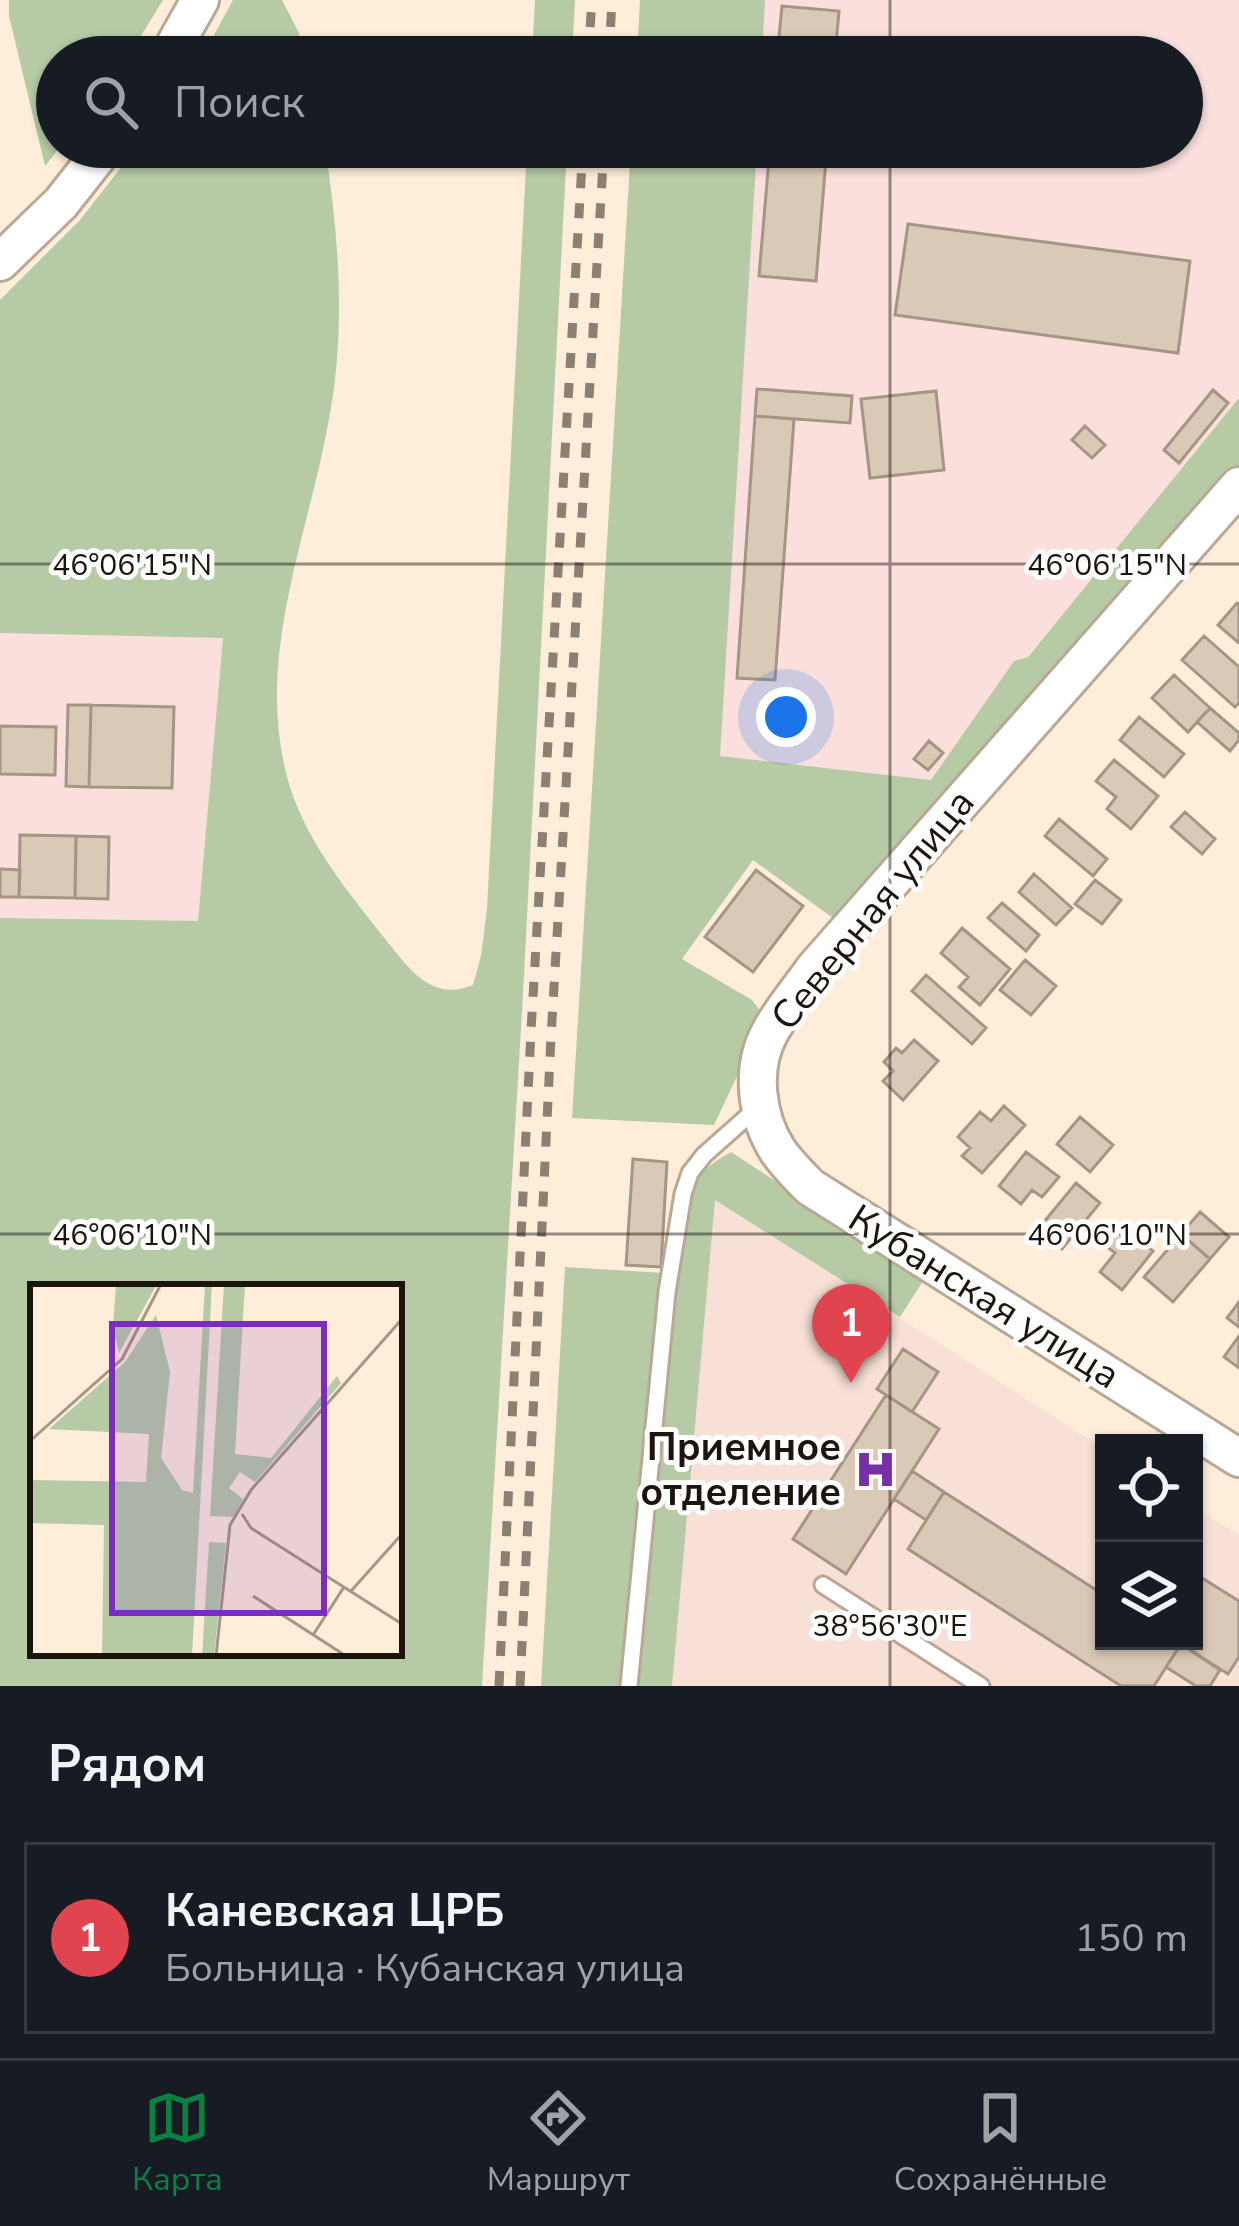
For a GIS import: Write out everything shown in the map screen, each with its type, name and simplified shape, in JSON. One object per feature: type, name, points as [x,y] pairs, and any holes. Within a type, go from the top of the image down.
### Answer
[{"type":"street","points":[[180,36],[200,0]]},
{"type":"street","points":[[0,262],[61,203],[88,168]]},
{"type":"street","name":"Северная улица","points":[[759,1106],[761,1054],[814,969],[1239,485]]},
{"type":"street","name":"Кубанская улица","points":[[759,1106],[778,1152],[810,1187],[1239,1458]]},
{"type":"lane","points":[[629,1686],[667,1292],[682,1194],[704,1155],[759,1106]]},
{"type":"lane","points":[[824,1585],[981,1686]]},
{"type":"shaded area","points":[[765,0],[1239,0],[1239,398],[1027,657],[1014,661],[931,780],[719,756],[756,168],[1203,168],[1203,36],[763,36]]},
{"type":"shaded area","points":[[0,633],[223,638],[198,922],[0,918]]},
{"type":"shaded area","points":[[715,1199],[1095,1443],[1095,1650],[1203,1650],[1203,1513],[1239,1535],[1239,1686],[672,1686]]},
{"type":"green space","points":[[9,0],[163,0],[141,36],[36,36],[36,128]]},
{"type":"green space","points":[[233,0],[282,0],[300,36],[213,36]]},
{"type":"green space","points":[[535,0],[575,0],[573,36],[533,36]]},
{"type":"green space","points":[[640,0],[765,0],[763,36],[638,36]]},
{"type":"green space","points":[[121,168],[328,168],[337,249],[338,351],[329,419],[281,642],[279,732],[294,800],[342,883],[413,972],[434,986],[458,989],[473,985],[487,909],[526,168],[566,168],[482,1686],[0,1686],[0,918],[198,921],[223,638],[0,633],[0,300],[80,220]]},
{"type":"green space","points":[[630,168],[756,168],[720,756],[931,780],[1014,661],[1028,657],[1239,398],[1239,464],[844,915],[833,918],[753,860],[682,959],[752,1000],[765,1017],[714,1125],[572,1118]]},
{"type":"green space","points":[[731,1152],[925,1278],[900,1317],[715,1200],[672,1686],[638,1686],[684,1225],[699,1177]]},
{"type":"green space","points":[[565,1267],[665,1273],[622,1686],[541,1686]]},
{"type":"building","points":[[782,6],[839,11],[837,36],[779,36]]},
{"type":"building","points":[[768,168],[825,168],[816,281],[759,276]]},
{"type":"building","points":[[908,224],[1190,261],[1178,353],[895,315]]},
{"type":"building","points":[[757,389],[852,396],[850,423],[755,416]]},
{"type":"building","points":[[1213,390],[1228,403],[1179,463],[1164,450]]},
{"type":"building","points":[[936,391],[944,470],[870,478],[861,399]]},
{"type":"building","points":[[755,416],[794,419],[775,680],[737,678]]},
{"type":"building","points":[[1085,426],[1105,445],[1092,458],[1072,440]]},
{"type":"building","points":[[1239,604],[1239,643],[1218,625]]},
{"type":"building","points":[[1204,636],[1239,667],[1235,707],[1182,660]]},
{"type":"building","points":[[1174,675],[1210,708],[1188,732],[1152,698]]},
{"type":"building","points":[[68,705],[91,705],[89,787],[66,786]]},
{"type":"building","points":[[91,705],[174,707],[172,788],[89,787]]},
{"type":"building","points":[[1210,708],[1239,733],[1230,751],[1197,722]]},
{"type":"building","points":[[1139,717],[1184,754],[1164,777],[1120,740]]},
{"type":"building","points":[[0,726],[56,727],[55,775],[0,774]]},
{"type":"building","points":[[929,741],[943,753],[928,770],[914,759]]},
{"type":"building","points":[[1114,760],[1158,796],[1131,829],[1107,809],[1116,797],[1096,781]]},
{"type":"building","points":[[1185,812],[1215,839],[1202,854],[1171,827]]},
{"type":"building","points":[[1059,819],[1107,859],[1093,876],[1045,836]]},
{"type":"building","points":[[20,835],[76,836],[75,898],[19,897]]},
{"type":"building","points":[[76,836],[109,837],[108,899],[75,898]]},
{"type":"building","points":[[0,869],[20,870],[19,897],[0,897]]},
{"type":"building","points":[[756,870],[803,906],[753,972],[705,937]]},
{"type":"building","points":[[1034,874],[1072,908],[1056,925],[1019,892]]},
{"type":"building","points":[[1095,880],[1121,900],[1102,924],[1075,904]]},
{"type":"building","points":[[1002,903],[1039,935],[1026,951],[988,918]]},
{"type":"building","points":[[962,928],[1010,969],[980,1005],[959,987],[968,977],[941,953]]},
{"type":"building","points":[[1025,960],[1056,986],[1031,1015],[1000,990]]},
{"type":"building","points":[[926,975],[986,1028],[972,1044],[912,991]]},
{"type":"building","points":[[914,1040],[938,1061],[903,1100],[883,1081],[893,1071],[884,1062],[896,1048],[902,1053]]},
{"type":"building","points":[[1004,1106],[1025,1125],[982,1173],[962,1156],[970,1148],[958,1137],[980,1112],[991,1121]]},
{"type":"building","points":[[1080,1117],[1113,1145],[1090,1172],[1057,1144]]},
{"type":"building","points":[[1026,1152],[1059,1177],[1042,1197],[1032,1190],[1021,1204],[999,1186]]},
{"type":"building","points":[[633,1159],[667,1162],[661,1267],[626,1265]]},
{"type":"building","points":[[1076,1183],[1100,1203],[1062,1249],[1038,1229]]},
{"type":"building","points":[[1200,1212],[1229,1237],[1210,1259],[1181,1234]]},
{"type":"building","points":[[1119,1224],[1153,1251],[1122,1290],[1100,1272],[1115,1253],[1103,1244]]},
{"type":"building","points":[[1181,1234],[1210,1259],[1173,1302],[1144,1277]]},
{"type":"building","points":[[1239,1302],[1239,1327],[1227,1318]]},
{"type":"building","points":[[1239,1336],[1239,1368],[1224,1357]]},
{"type":"building","points":[[903,1349],[938,1372],[912,1412],[877,1389]]},
{"type":"building","points":[[886,1395],[939,1429],[846,1574],[793,1539]]},
{"type":"building","points":[[912,1471],[944,1492],[926,1520],[894,1499]]},
{"type":"building","points":[[944,1492],[1095,1589],[1095,1650],[1177,1650],[1154,1686],[1121,1686],[908,1549]]},
{"type":"building","points":[[1203,1579],[1239,1601],[1239,1657],[1228,1674],[1190,1650],[1203,1650]]},
{"type":"building","points":[[1177,1650],[1190,1650],[1220,1670],[1210,1686],[1196,1686],[1166,1667]]},
{"type":"railway","points":[[589,36],[592,0]]},
{"type":"railway","points":[[610,36],[612,0]]},
{"type":"railway","points":[[499,1686],[531,1031],[582,168]]},
{"type":"railway","points":[[520,1686],[551,1037],[603,168]]},
{"type":"place","name":"Каневская ЦРБ","points":[[851,1383]]},
{"type":"place","name":"Приемное отделение","points":[[875,1469]]}]
